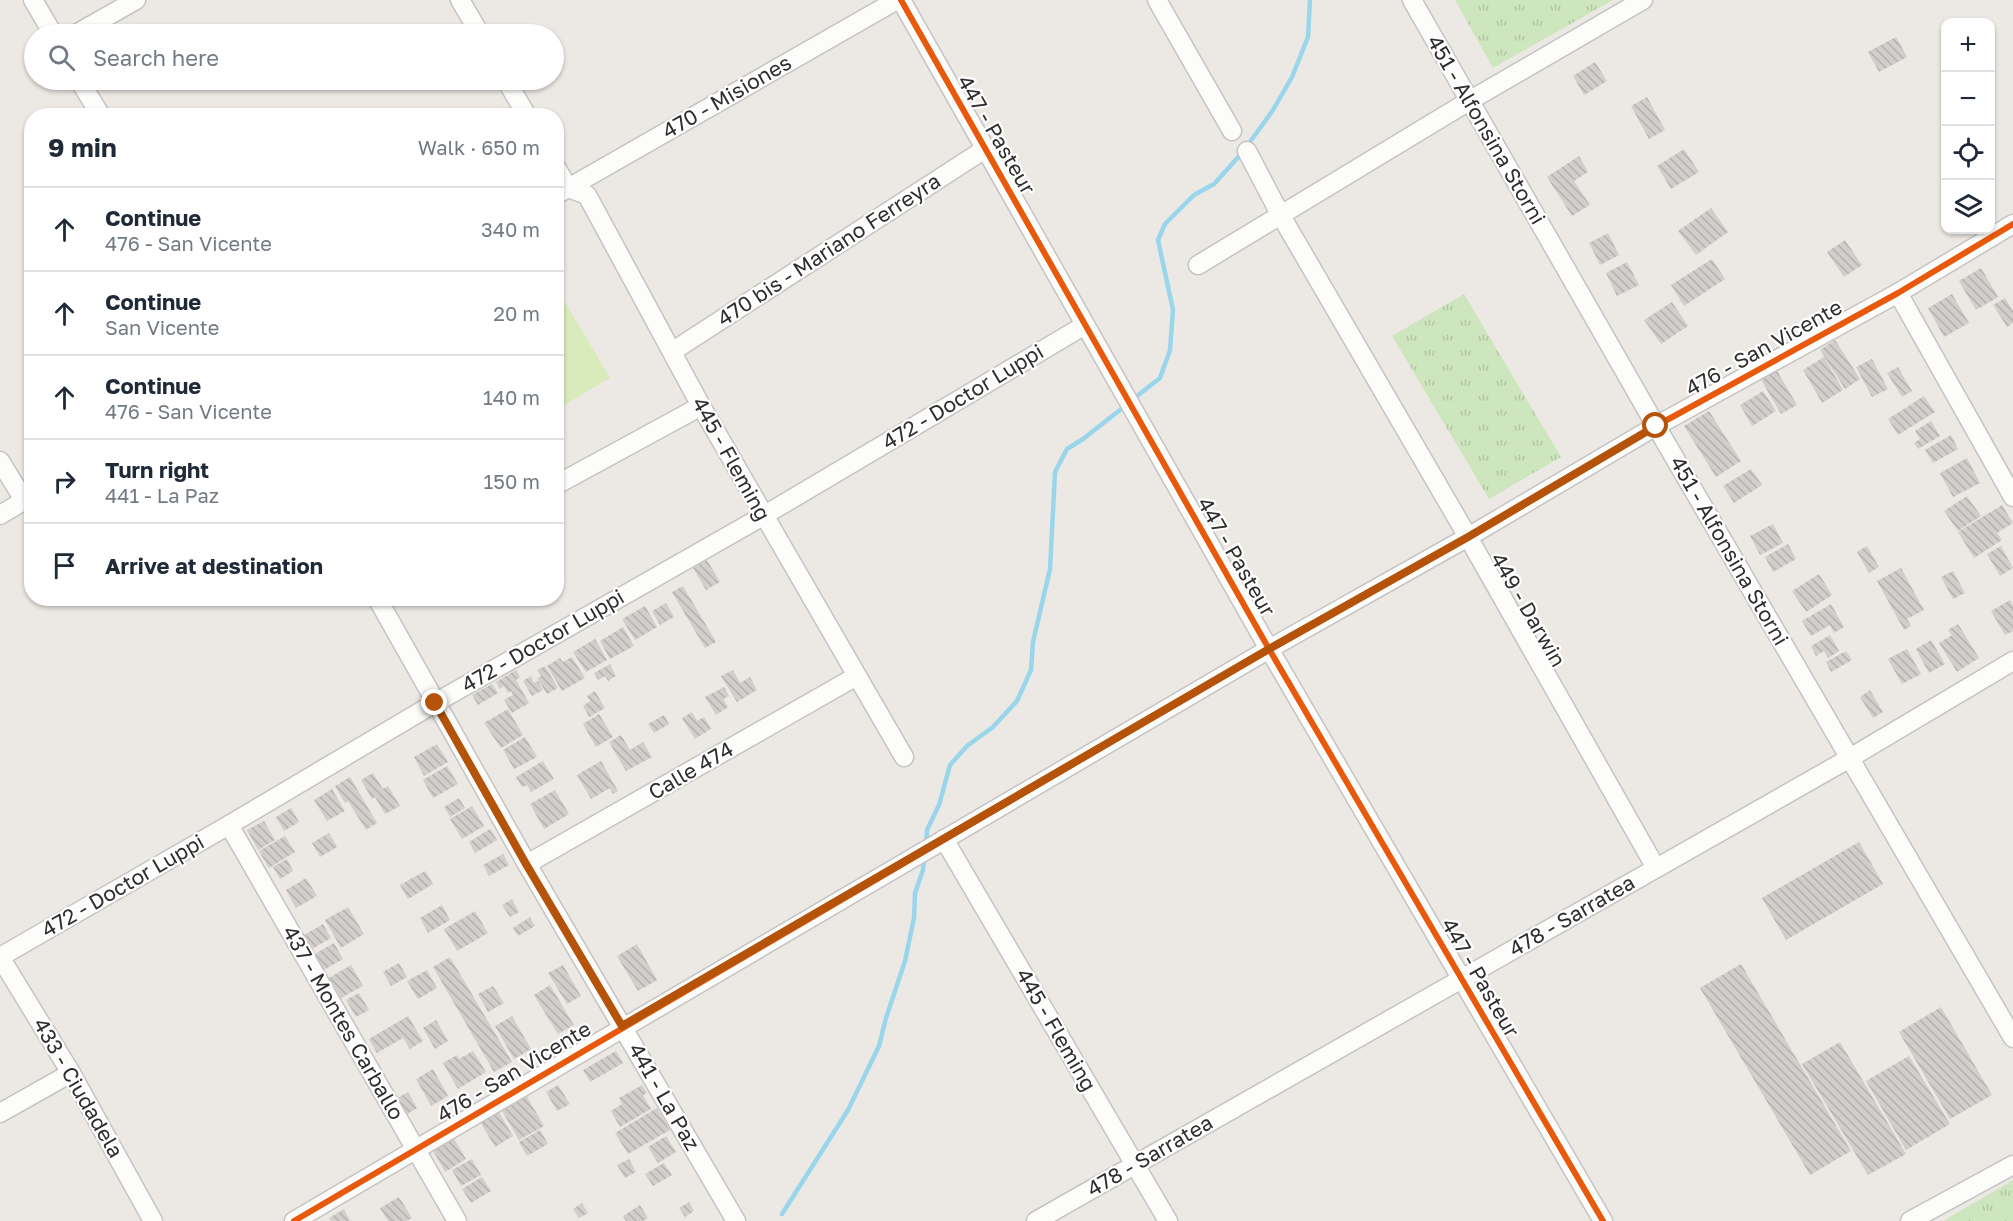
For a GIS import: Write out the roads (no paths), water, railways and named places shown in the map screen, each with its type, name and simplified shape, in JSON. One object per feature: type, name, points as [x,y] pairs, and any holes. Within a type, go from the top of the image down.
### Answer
[{"type":"street","points":[[33,0],[47,24]]},
{"type":"street","points":[[94,24],[136,0]]},
{"type":"street","points":[[460,0],[474,24]]},
{"type":"street","name":"447 - Pasteur","points":[[899,0],[1269,649],[1603,1221]]},
{"type":"street","name":"470 - Misiones","points":[[564,190],[899,0]]},
{"type":"street","points":[[1156,0],[1232,131]]},
{"type":"street","name":"451 - Alfonsina Storni","points":[[1412,0],[1656,426],[2013,1038]]},
{"type":"street","points":[[1198,265],[1469,101],[1643,0]]},
{"type":"street","points":[[85,90],[96,108]]},
{"type":"street","points":[[512,90],[522,108]]},
{"type":"street","name":"470 bis - Mariano Ferreyra","points":[[673,351],[985,149]]},
{"type":"street","name":"449 - Darwin","points":[[1247,151],[1280,214],[1468,537],[1656,868]]},
{"type":"street","name":"445 - Fleming","points":[[564,191],[587,195],[763,516],[855,677],[904,757]]},
{"type":"street","name":"476 - San Vicente","points":[[294,1221],[622,1026],[1269,649],[1468,537],[1656,426],[1898,293],[2013,224]]},
{"type":"street","points":[[1898,293],[2013,497]]},
{"type":"street","name":"472 - Doctor Luppi","points":[[0,957],[435,703],[763,516],[1085,325]]},
{"type":"street","points":[[564,481],[701,406]]},
{"type":"street","points":[[0,461],[24,493]]},
{"type":"street","points":[[0,515],[24,500]]},
{"type":"street","name":"441 - La Paz","points":[[381,606],[526,864],[736,1221]]},
{"type":"street","name":"478 - Sarratea","points":[[1036,1221],[1850,758],[2013,661]]},
{"type":"street","name":"Calle 474","points":[[526,864],[855,677]]},
{"type":"street","name":"437 - Montes Carballo","points":[[229,825],[457,1221]]},
{"type":"street","name":"445 - Fleming","points":[[942,840],[1168,1221]]},
{"type":"street","name":"433 - Ciudadela","points":[[0,957],[71,1073],[153,1221]]},
{"type":"street","points":[[0,1113],[71,1073]]},
{"type":"street","points":[[1910,1221],[2013,1165]]},
{"type":"waterway","points":[[1247,146],[1273,110],[1292,77],[1308,37],[1310,0]]},
{"type":"waterway","points":[[1132,400],[1160,378],[1170,350],[1173,310],[1158,240],[1165,224],[1194,195],[1214,184],[1242,153]]},
{"type":"waterway","points":[[926,845],[927,830],[939,805],[950,765],[967,746],[993,727],[1017,701],[1031,670],[1033,642],[1050,569],[1055,472],[1067,449],[1125,406]]},
{"type":"waterway","points":[[782,1214],[848,1110],[879,1046],[905,961],[914,918],[915,893],[923,870],[924,857]]}]
